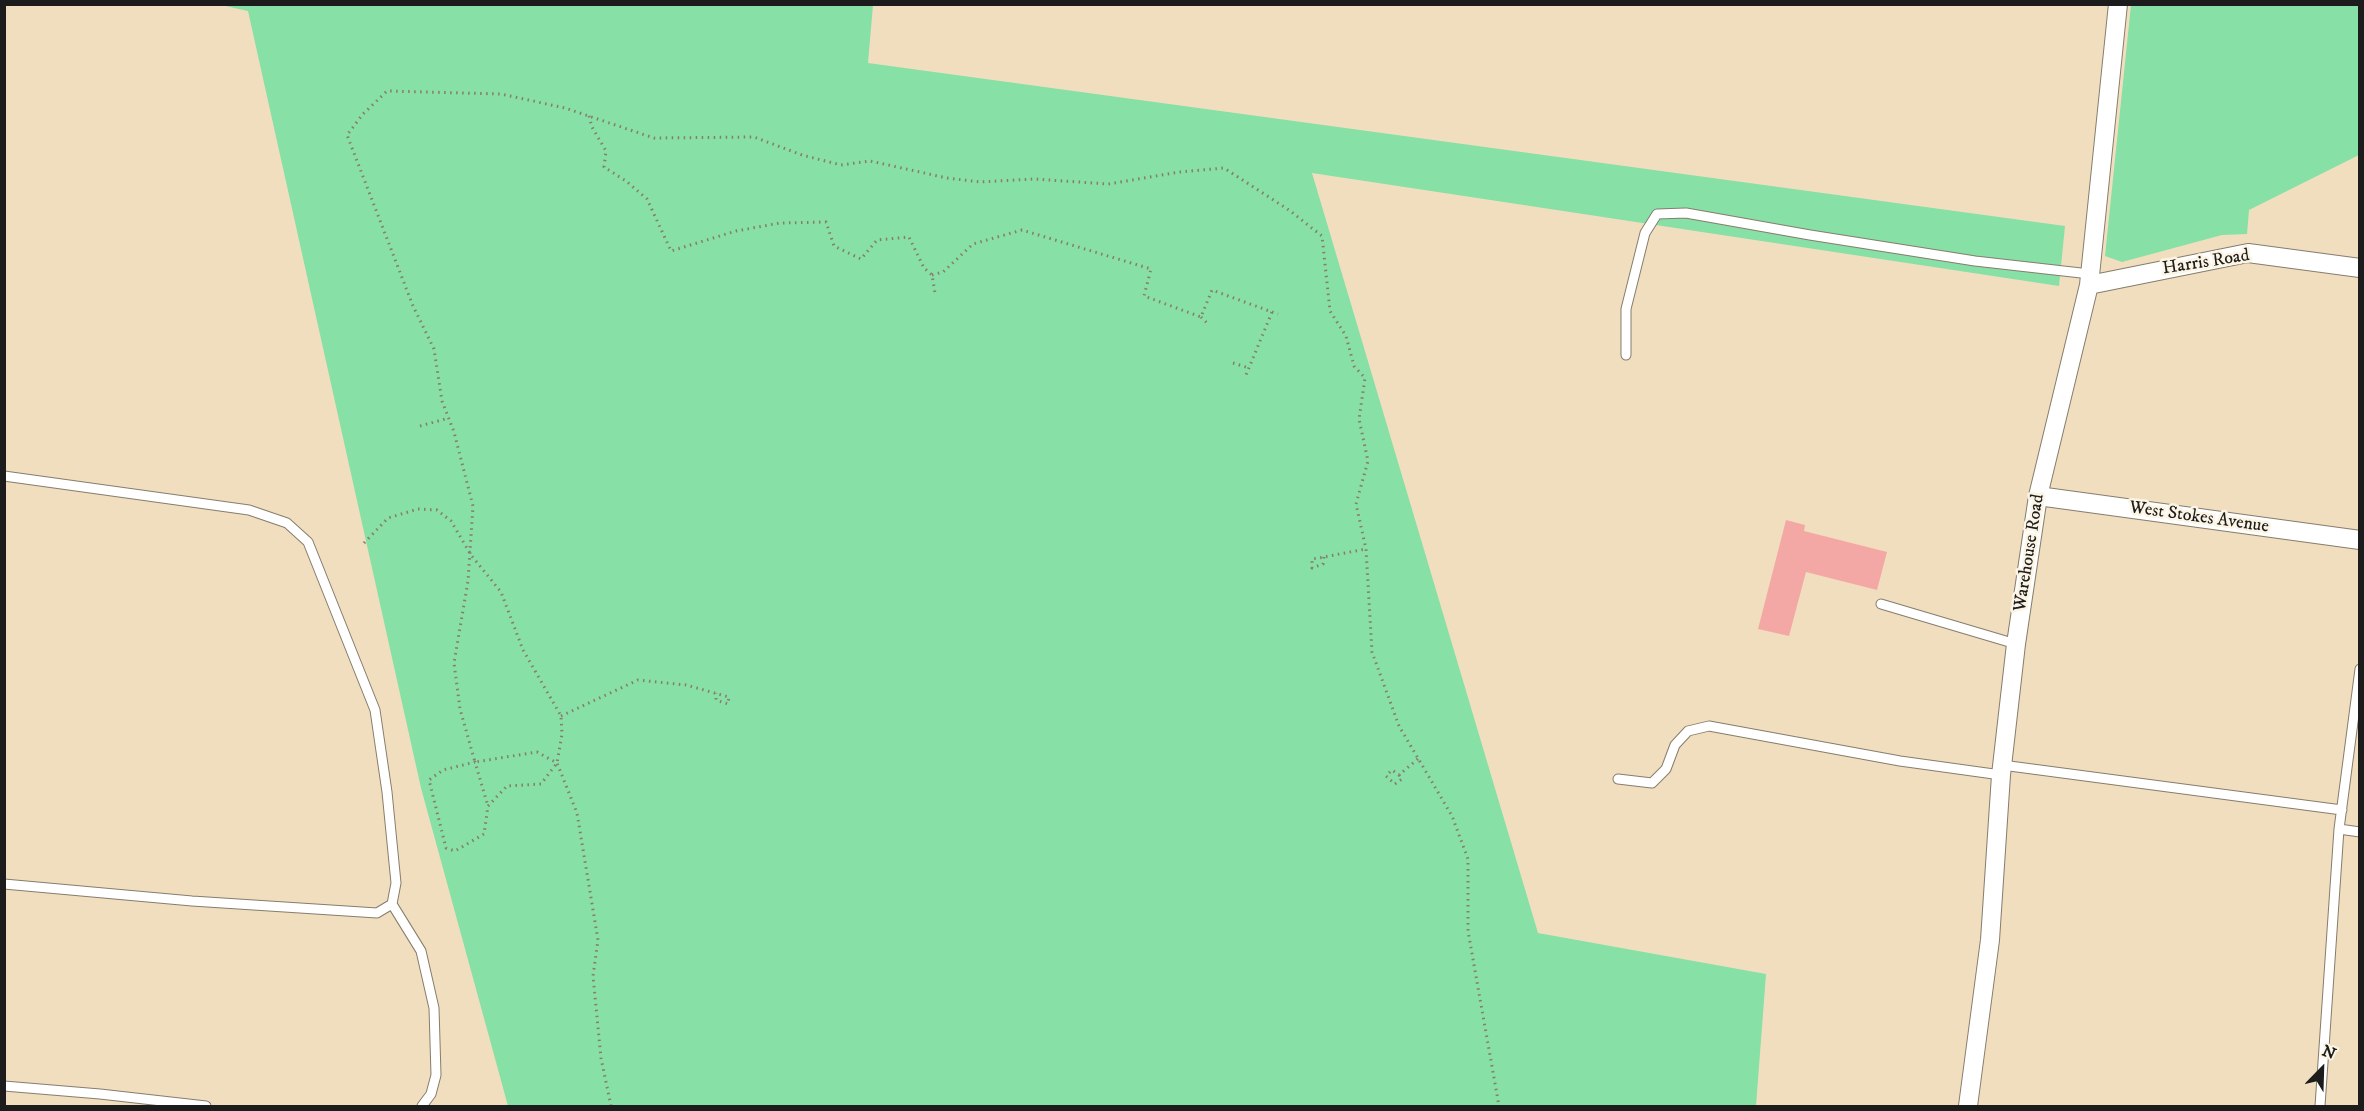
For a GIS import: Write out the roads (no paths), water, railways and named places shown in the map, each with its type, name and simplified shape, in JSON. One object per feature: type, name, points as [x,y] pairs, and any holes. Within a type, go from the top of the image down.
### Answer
[{"type":"street","name":"Warehouse Road","points":[[1968,1107],[1990,940],[2001,770],[2016,644],[2038,496],[2090,279],[2118,4]]},
{"type":"street","name":"Harris Road","points":[[2090,279],[2248,253],[2360,268]]},
{"type":"street","name":"West Stokes Avenue","points":[[2038,496],[2360,540]]},
{"type":"lane","points":[[1626,355],[1626,309],[1645,233],[1657,214],[1686,213],[2090,279]]},
{"type":"lane","points":[[4,476],[249,510],[287,523],[308,542],[375,710],[387,792],[396,883],[392,904],[421,951],[434,1008],[436,1074],[431,1094],[422,1107]]},
{"type":"lane","points":[[1881,604],[2016,644]]},
{"type":"lane","points":[[2320,1107],[2340,829],[2360,669]]},
{"type":"lane","points":[[1618,779],[1652,783],[1666,769],[1675,745],[1688,731],[1709,726],[1900,761],[2001,770],[2342,810]]},
{"type":"lane","points":[[2340,829],[2360,832]]},
{"type":"lane","points":[[4,884],[192,901],[377,913],[392,904]]},
{"type":"lane","points":[[4,1086],[100,1094],[206,1107]]}]
